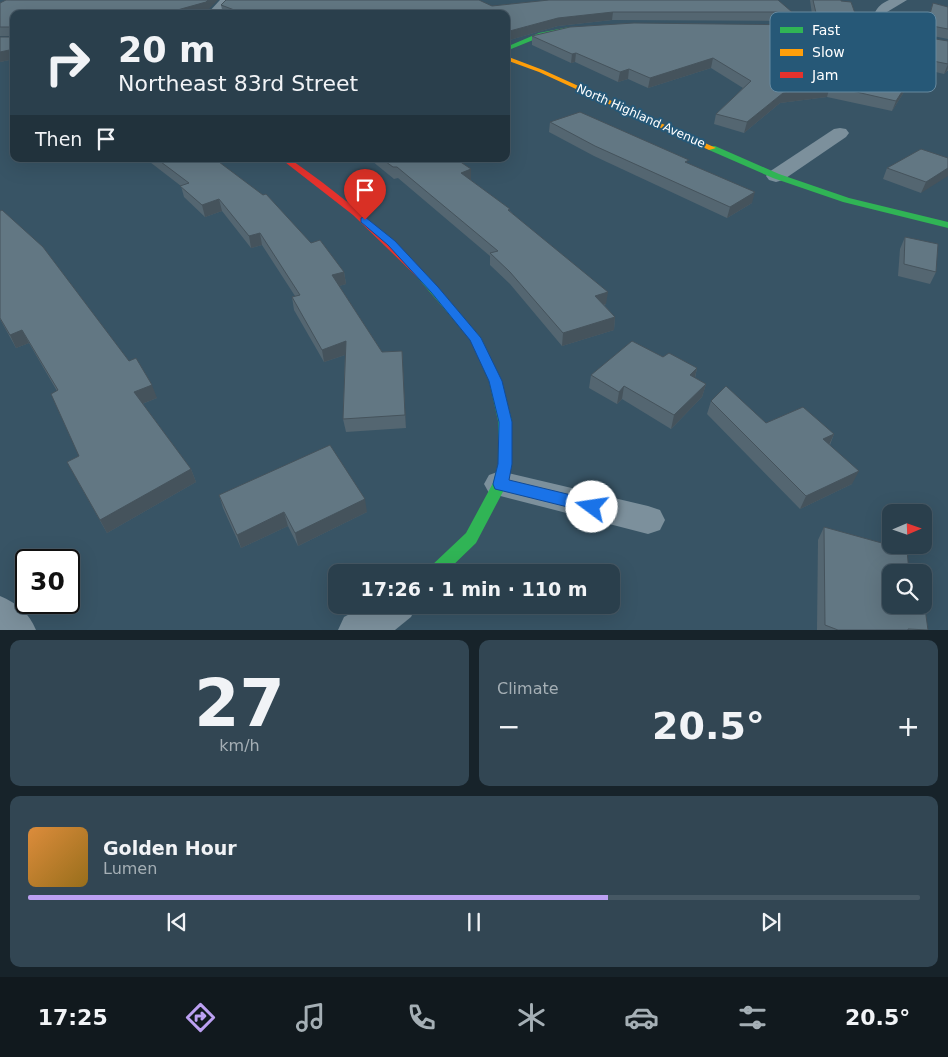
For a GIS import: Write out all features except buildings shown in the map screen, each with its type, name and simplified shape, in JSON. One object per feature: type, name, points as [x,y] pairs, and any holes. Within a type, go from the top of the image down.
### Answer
[{"type":"street","points":[[217,10],[227,0]]},
{"type":"street","points":[[880,12],[886,6],[901,0]]},
{"type":"street","points":[[757,25],[770,26]]},
{"type":"street","points":[[510,46],[541,34],[585,28]]},
{"type":"street","name":"North Highland Avenue","points":[[510,59],[541,71],[776,176],[846,200],[948,225]]},
{"type":"street","points":[[776,176],[840,133]]},
{"type":"street","points":[[289,162],[325,186],[391,243],[434,289],[475,338],[495,381],[505,422],[505,464],[500,484],[471,538],[444,564]]},
{"type":"street","points":[[500,484],[648,520]]},
{"type":"street","points":[[0,614],[17,630]]},
{"type":"street","points":[[357,630],[386,614]]},
{"type":"traffic: fast","points":[[510,47],[541,34],[569,29]]},
{"type":"traffic: fast","points":[[936,43],[948,45]]},
{"type":"traffic: fast","points":[[712,148],[776,176],[846,200],[948,225]]},
{"type":"traffic: fast","points":[[421,275],[475,338],[495,381],[505,421],[505,464],[500,484],[471,538],[444,564]]},
{"type":"traffic: slow","points":[[510,59],[541,71],[712,148]]},
{"type":"traffic: jam","points":[[289,162],[322,185],[356,213],[421,275]]},
{"type":"route","points":[[365,220],[391,243],[434,289],[475,338],[495,381],[505,422],[505,464],[500,484],[592,507]]}]
